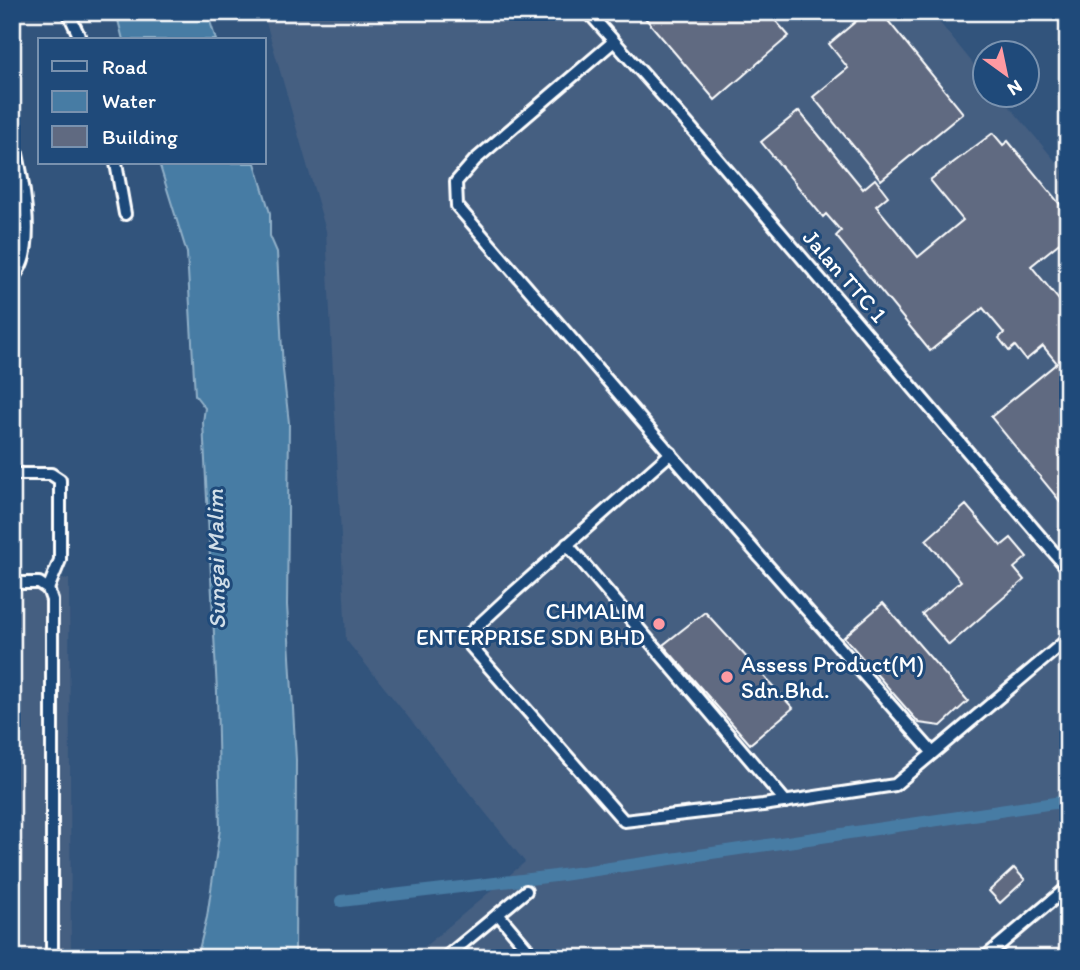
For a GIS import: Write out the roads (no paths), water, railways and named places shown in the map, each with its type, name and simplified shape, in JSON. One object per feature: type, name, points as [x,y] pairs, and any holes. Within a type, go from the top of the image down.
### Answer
[{"type":"street","points":[[68,12],[80,38]]},
{"type":"street","name":"Jalan TTC 1","points":[[588,12],[686,122],[1068,569]]},
{"type":"street","points":[[613,42],[475,160],[456,182],[457,206],[932,752]]},
{"type":"street","points":[[12,133],[24,179],[26,251],[21,267],[12,277]]},
{"type":"street","points":[[116,164],[125,214]]},
{"type":"street","points":[[671,453],[467,636],[468,643],[624,821],[786,802],[895,785],[1068,639]]},
{"type":"street","points":[[12,474],[51,474],[60,480],[60,560],[48,589]]},
{"type":"street","points":[[568,544],[786,802]]},
{"type":"street","points":[[12,583],[39,583],[48,589],[52,600],[52,958]]},
{"type":"street","points":[[984,958],[1068,887]]},
{"type":"street","points":[[445,958],[526,891]]},
{"type":"street","points":[[498,914],[535,958]]},
{"type":"water","points":[[116,12],[207,12],[215,38],[122,38]]},
{"type":"water","name":"Sungai Malim","points":[[159,164],[255,164],[270,213],[270,236],[277,252],[283,370],[289,423],[287,605],[296,760],[295,958],[197,958],[207,917],[220,829],[217,692],[203,422],[205,408],[195,395],[187,253]]},
{"type":"waterway","points":[[341,901],[555,876],[1068,801]]},
{"type":"place","name":"CHMALIM ENTERPRISE SDN BHD","points":[[659,624]]},
{"type":"place","name":"Assess Product(M) Sdn.Bhd.","points":[[727,677]]}]
